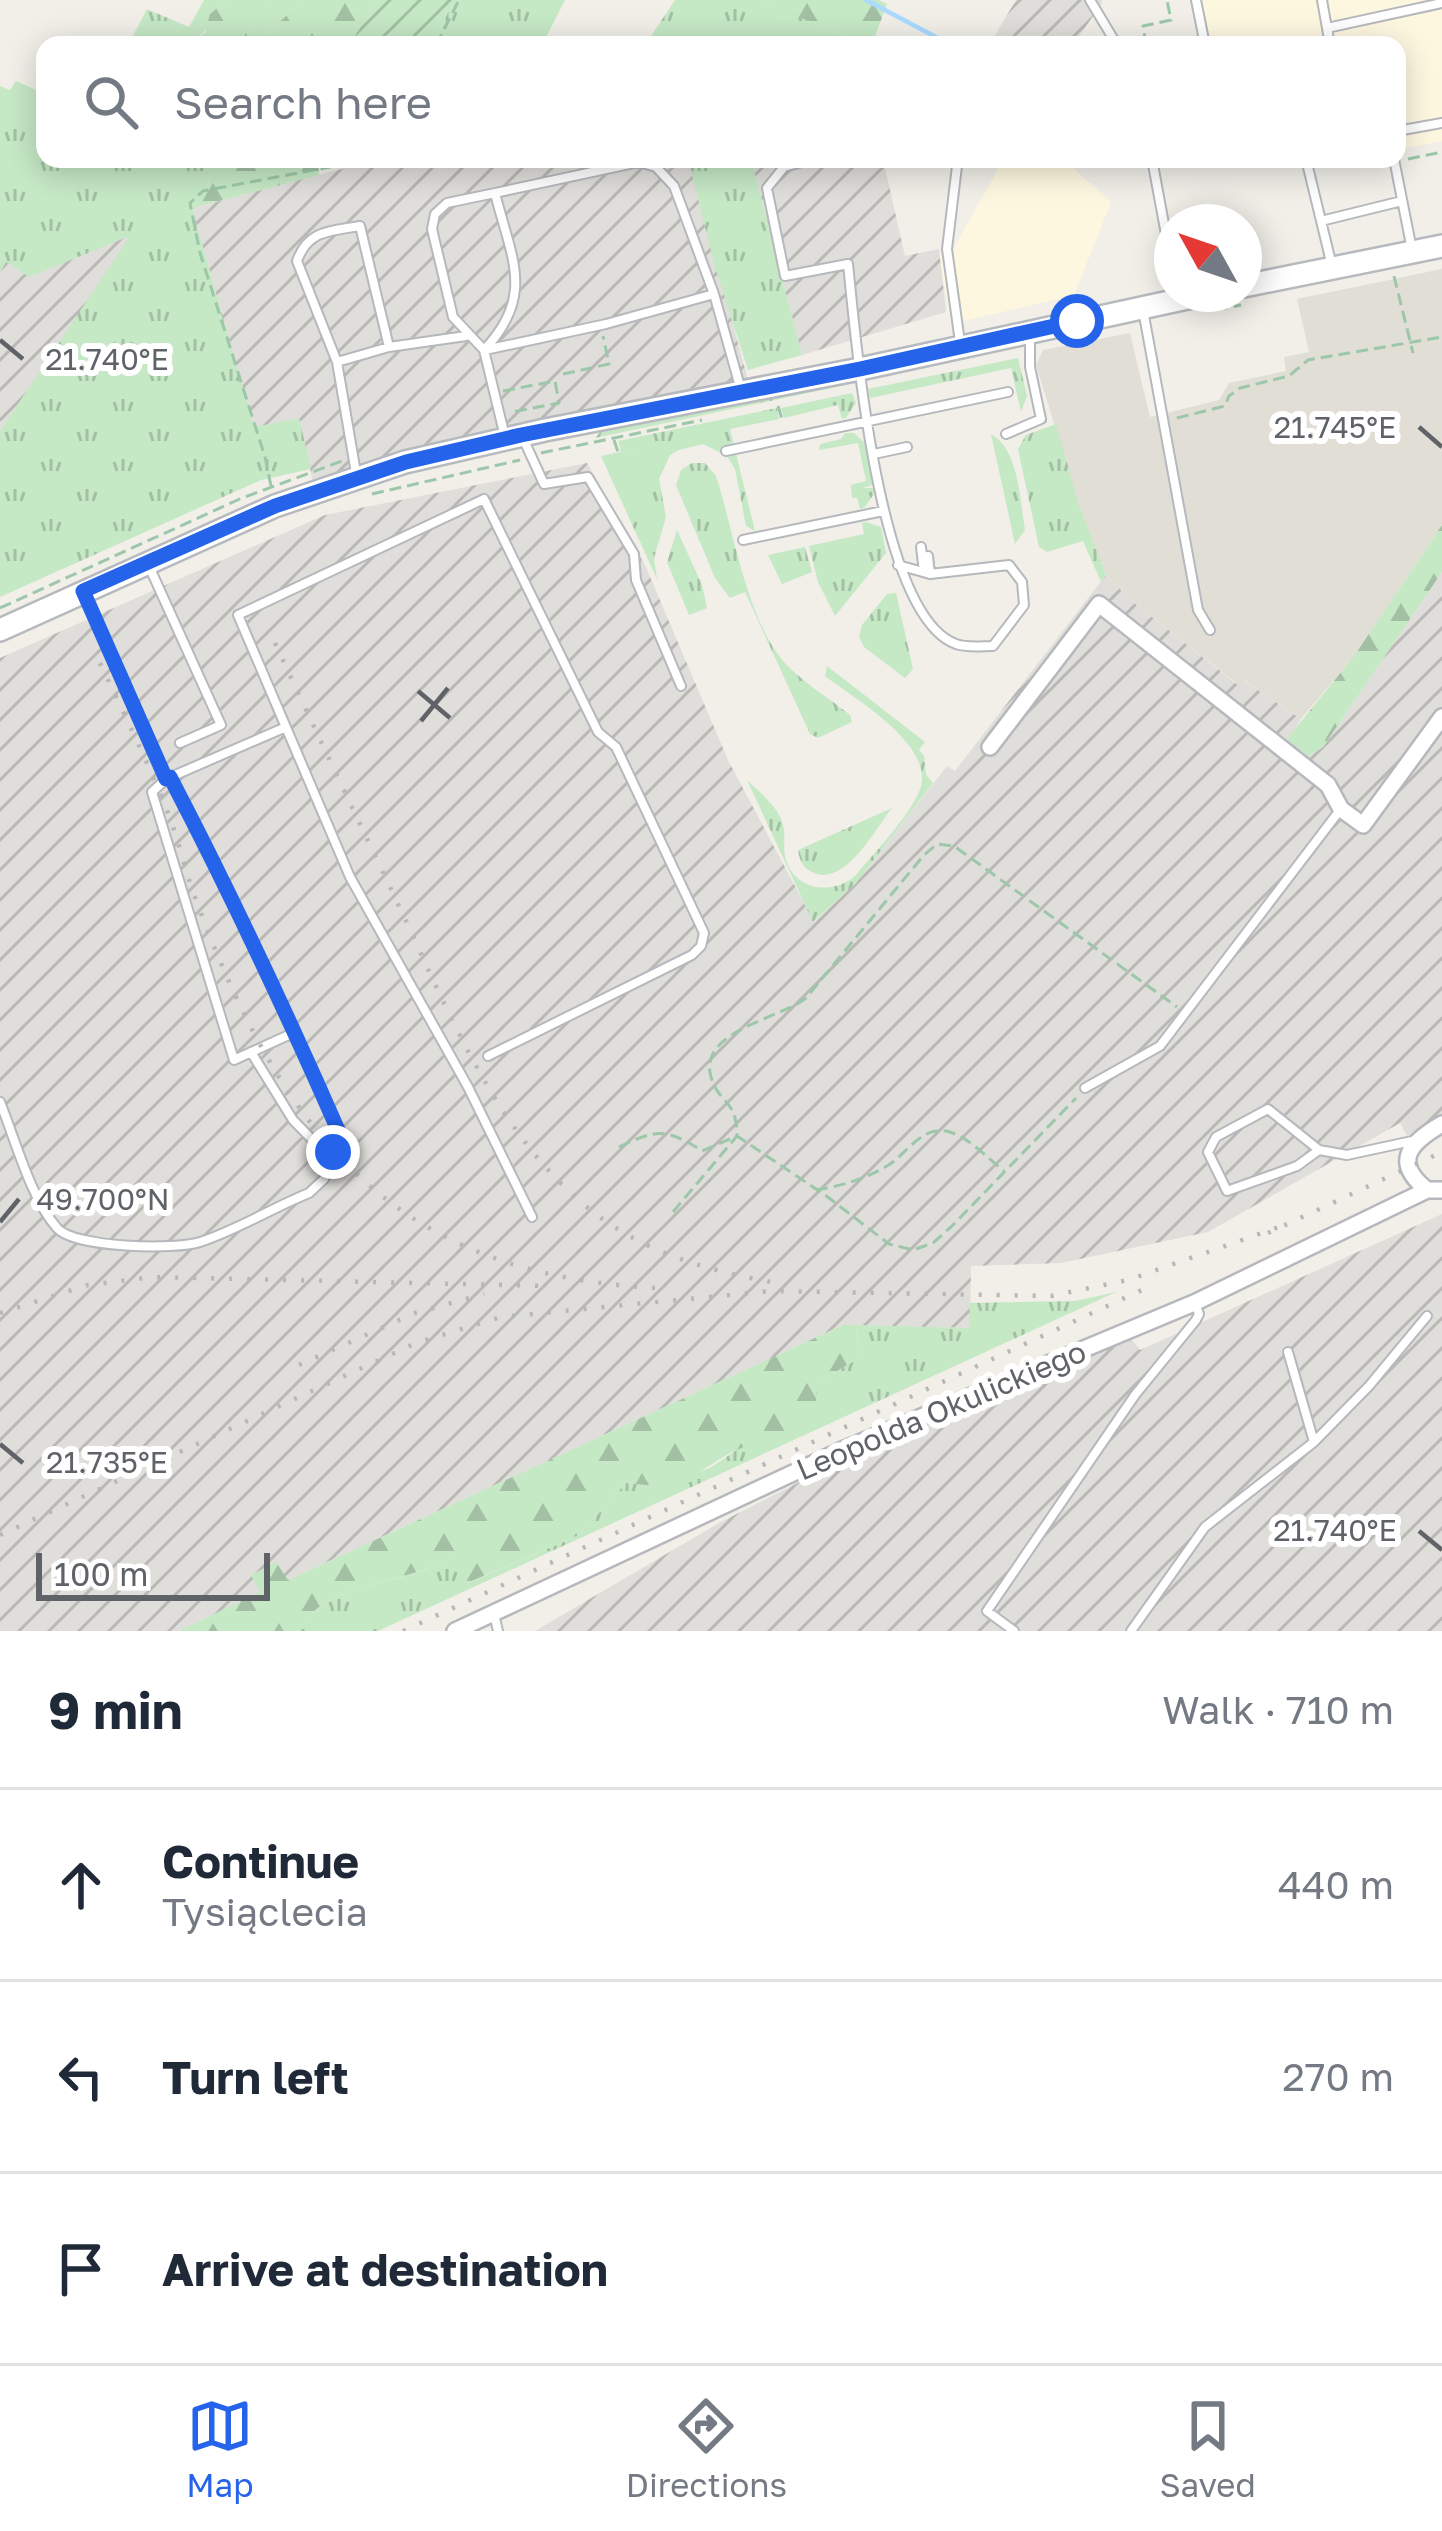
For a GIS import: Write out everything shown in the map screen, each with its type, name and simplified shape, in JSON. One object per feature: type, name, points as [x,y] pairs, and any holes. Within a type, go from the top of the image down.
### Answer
[{"type":"street","points":[[1262,282],[1442,246]]},
{"type":"street","points":[[0,630],[147,562],[273,496],[357,488],[514,437],[860,369],[1154,304]]},
{"type":"street","points":[[990,747],[1099,604],[1328,784],[1341,809],[1363,825],[1442,717]]},
{"type":"street","points":[[1435,1190],[1410,1167],[1408,1149],[1442,1124]]},
{"type":"street","name":"Leopolda Okulickiego","points":[[454,1631],[840,1451],[1194,1303],[1435,1190]]},
{"type":"lane","points":[[1090,0],[1112,36]]},
{"type":"lane","points":[[1196,0],[1203,36]]},
{"type":"lane","points":[[1322,0],[1329,36]]},
{"type":"lane","points":[[1328,28],[1442,4]]},
{"type":"lane","points":[[1406,129],[1442,123]]},
{"type":"lane","points":[[611,168],[447,203],[435,214],[432,229],[453,316],[484,350],[500,415],[544,484],[588,476],[634,554],[636,580],[681,686]]},
{"type":"lane","points":[[657,168],[674,186],[714,294],[741,392]]},
{"type":"lane","points":[[783,168],[767,188],[784,277],[848,264],[884,511],[898,565],[926,619],[954,644],[993,646],[1024,605],[1022,582],[1010,565],[927,573],[898,565]]},
{"type":"lane","points":[[957,168],[946,249],[961,347]]},
{"type":"lane","points":[[1154,168],[1160,204]]},
{"type":"lane","points":[[1308,168],[1332,267]]},
{"type":"lane","points":[[1396,168],[1413,251]]},
{"type":"lane","points":[[484,350],[509,320],[518,286],[495,193]]},
{"type":"lane","points":[[1321,221],[1402,201]]},
{"type":"lane","points":[[357,488],[337,362],[297,261],[304,242],[320,232],[360,226],[389,347]]},
{"type":"lane","points":[[484,350],[714,294]]},
{"type":"lane","points":[[1142,307],[1198,610],[1210,630]]},
{"type":"lane","points":[[1006,434],[1041,418],[1030,367],[1030,332]]},
{"type":"lane","points":[[337,362],[389,347],[468,336]]},
{"type":"lane","points":[[726,451],[1008,392]]},
{"type":"lane","points":[[874,454],[903,448],[902,463]]},
{"type":"lane","points":[[488,1056],[692,956],[704,933],[616,747],[598,732],[484,499],[238,614],[350,877],[468,1087],[532,1217]]},
{"type":"lane","points":[[743,540],[884,511]]},
{"type":"lane","points":[[921,547],[927,573]]},
{"type":"lane","points":[[927,573],[928,556]]},
{"type":"lane","points":[[147,562],[221,725],[180,743]]},
{"type":"lane","points":[[0,1102],[56,1228],[69,1238],[95,1245],[196,1244],[309,1193],[324,1179],[330,1158],[345,1146],[83,591]]},
{"type":"lane","points":[[918,629],[926,619]]},
{"type":"lane","points":[[286,727],[168,778],[152,792],[234,1060],[294,1033]]},
{"type":"lane","points":[[1085,1088],[1160,1046],[1341,809]]},
{"type":"lane","points":[[251,1052],[293,1120],[330,1158]]},
{"type":"lane","points":[[1319,1150],[1298,1166],[1227,1191],[1208,1152],[1216,1136],[1268,1108],[1319,1150],[1347,1155],[1413,1141]]},
{"type":"lane","points":[[1014,1631],[987,1611],[1135,1395],[1196,1320],[1199,1314],[1194,1303]]},
{"type":"lane","points":[[1130,1631],[1205,1527],[1314,1442],[1427,1316]]},
{"type":"lane","points":[[1288,1352],[1314,1442]]},
{"type":"lane","points":[[494,1612],[498,1631]]},
{"type":"path","points":[[441,36],[459,0]]},
{"type":"path","points":[[1145,36],[1143,26],[1171,20],[1167,0]]},
{"type":"path","points":[[1406,158],[1442,152]]},
{"type":"path","points":[[273,496],[266,457],[200,253],[190,203],[203,191],[324,168]]},
{"type":"path","points":[[1394,274],[1413,353]]},
{"type":"path","points":[[563,374],[609,364],[598,335]]},
{"type":"path","points":[[1162,421],[1225,406],[1240,388],[1289,376],[1308,360],[1442,337]]},
{"type":"path","points":[[500,390],[555,381],[559,403],[500,415]]},
{"type":"path","points":[[777,404],[782,419]]},
{"type":"path","points":[[614,438],[619,455]]},
{"type":"path","points":[[357,488],[516,461]]},
{"type":"path","points":[[0,608],[273,496],[338,462]]},
{"type":"path","points":[[674,1212],[737,1136],[735,1109],[714,1086],[708,1071],[714,1054],[738,1028],[795,1007],[806,998],[937,844],[954,846],[1184,1012]]},
{"type":"path","points":[[737,1136],[889,1244],[913,1250],[934,1243],[1085,1088]]},
{"type":"path","points":[[814,1190],[858,1179],[890,1164],[919,1137],[944,1130],[965,1139],[1004,1172]]},
{"type":"path","points":[[619,1147],[647,1134],[674,1133],[702,1151],[737,1136]]},
{"type":"shaded area","points":[[1016,0],[1102,0],[1079,36],[994,36]]},
{"type":"shaded area","points":[[1196,0],[1442,0],[1442,141],[1406,148],[1406,36],[1203,36]]},
{"type":"shaded area","points":[[345,168],[690,168],[750,387],[315,492],[299,419],[254,428],[192,208]]},
{"type":"shaded area","points":[[753,168],[885,168],[905,256],[939,249],[946,312],[802,355]]},
{"type":"shaded area","points":[[999,168],[1073,168],[1111,202],[1074,295],[951,324],[939,255],[951,253]]},
{"type":"shaded area","points":[[132,235],[0,431],[0,272],[6,262]]},
{"type":"shaded area","points":[[1442,269],[1442,525],[1354,656],[1301,719],[1244,680],[1239,685],[1106,575],[1036,365],[1043,350],[1130,333],[1150,417],[1219,400],[1229,383],[1286,371],[1284,357],[1309,352],[1297,299]]},
{"type":"shaded area","points":[[587,463],[645,565],[728,760],[814,922],[856,883],[947,766],[955,771],[1106,575],[1238,685],[1243,680],[1301,719],[1296,727],[1309,756],[1323,747],[1442,572],[1442,1117],[1407,1136],[1400,1123],[1208,1232],[1061,1263],[971,1266],[970,1328],[843,1325],[288,1580],[276,1563],[261,1592],[179,1631],[0,1631],[0,658],[325,515]]},
{"type":"shaded area","points":[[1442,1214],[1442,1631],[535,1631],[719,1523],[850,1456],[1129,1336],[1140,1350]]},
{"type":"green space","points":[[204,0],[227,0],[199,36],[133,36],[147,9],[189,27]]},
{"type":"green space","points":[[227,0],[267,0],[247,36],[200,36],[210,14]]},
{"type":"green space","points":[[267,0],[303,0],[267,36],[247,36]]},
{"type":"green space","points":[[303,0],[378,0],[355,36],[267,36]]},
{"type":"green space","points":[[378,0],[454,0],[436,36],[355,36]]},
{"type":"green space","points":[[454,0],[565,0],[547,36],[436,36]]},
{"type":"green space","points":[[675,0],[766,0],[774,17],[801,18],[848,36],[651,36]]},
{"type":"green space","points":[[766,0],[879,0],[887,4],[875,36],[848,36],[801,18],[774,17]]},
{"type":"green space","points":[[16,81],[36,90],[36,168],[211,168],[208,185],[192,208],[254,427],[299,418],[311,469],[261,480],[0,597],[0,431],[130,236],[29,277],[6,262],[0,272],[0,86],[10,90]]},
{"type":"green space","points":[[211,168],[319,168],[319,175],[192,208],[208,185]]},
{"type":"green space","points":[[690,168],[753,168],[802,355],[748,370]]},
{"type":"green space","points":[[1018,358],[1027,396],[1021,412],[1011,368],[870,398],[868,389]]},
{"type":"green space","points":[[840,382],[846,385],[595,438],[603,429]]},
{"type":"green space","points":[[852,393],[856,403],[842,419],[838,405],[784,418],[781,408]]},
{"type":"green space","points":[[777,408],[779,419],[730,429],[755,531],[746,526],[735,469],[727,456],[703,444],[670,455],[659,479],[666,517],[654,558],[657,579],[610,476],[638,469],[634,449],[621,452],[618,441]]},
{"type":"green space","points":[[1056,424],[1079,505],[1106,575],[1101,582],[1083,541],[1047,552],[1039,547],[1018,449],[1026,435]]},
{"type":"green space","points":[[845,433],[854,433],[864,442],[873,485],[862,488],[875,492],[860,509],[857,498],[852,498],[851,485],[866,481],[858,443],[819,450],[820,444],[841,439]]},
{"type":"green space","points":[[991,434],[1007,451],[1017,477],[1025,530],[1015,544]]},
{"type":"green space","points":[[634,449],[639,470],[610,476],[601,456]]},
{"type":"green space","points":[[692,463],[705,463],[716,476],[751,598],[771,644],[791,669],[850,715],[852,722],[818,738],[810,734],[745,592],[730,598],[715,578],[676,485],[681,470]]},
{"type":"green space","points":[[862,523],[881,527],[886,553],[835,616],[818,582],[809,546],[864,534]]},
{"type":"green space","points":[[1442,525],[1442,572],[1323,747],[1309,756],[1286,740],[1354,656]]},
{"type":"green space","points":[[677,530],[707,608],[689,615],[667,562]]},
{"type":"green space","points":[[805,547],[812,572],[782,584],[768,555]]},
{"type":"green space","points":[[896,593],[913,669],[905,678],[864,647],[859,637],[862,625],[887,594]]},
{"type":"green space","points":[[827,666],[925,742],[919,750],[933,783],[856,883],[813,922],[747,780],[779,815],[791,871],[807,884],[827,887],[856,875],[890,835],[919,792],[922,775],[906,742],[874,711],[825,676]]},
{"type":"green space","points":[[892,808],[859,853],[837,871],[814,873],[803,864],[798,850]]},
{"type":"green space","points":[[1116,1292],[378,1631],[297,1631],[309,1616],[338,1596],[424,1570],[459,1553],[468,1583],[579,1535],[626,1483],[665,1485],[710,1468],[750,1441],[817,1383],[859,1358],[856,1325],[969,1328],[970,1303],[1075,1301]]},
{"type":"green space","points":[[843,1325],[856,1325],[859,1358],[817,1383],[816,1413],[774,1443],[732,1452],[681,1481],[661,1486],[626,1483],[579,1535],[467,1583],[458,1554],[423,1570],[337,1596],[297,1631],[179,1631],[260,1592],[251,1575],[276,1562],[288,1580]]},
{"type":"waterway","points":[[866,0],[934,36]]},
{"type":"railway","points":[[275,643],[457,1029],[527,1144],[588,1208],[630,1236],[699,1265],[772,1282]]},
{"type":"railway","points":[[100,663],[160,794],[230,983],[267,1057],[310,1122],[359,1176],[417,1221],[485,1255],[565,1277],[657,1288]]},
{"type":"railway","points":[[1268,1233],[1442,1152]]},
{"type":"railway","points":[[0,1535],[416,1343],[501,1317],[771,1291],[1051,1296],[1128,1280],[1279,1227]]},
{"type":"railway","points":[[0,1313],[88,1285],[153,1277],[549,1286]]},
{"type":"railway","points":[[403,1631],[1142,1290]]},
{"type":"railway","points":[[299,1365],[415,1313],[484,1294]]},
{"type":"route","points":[[333,1152],[345,1146],[308,1061],[201,835],[170,777],[166,779],[83,591],[275,506],[406,462],[1077,321]]}]
